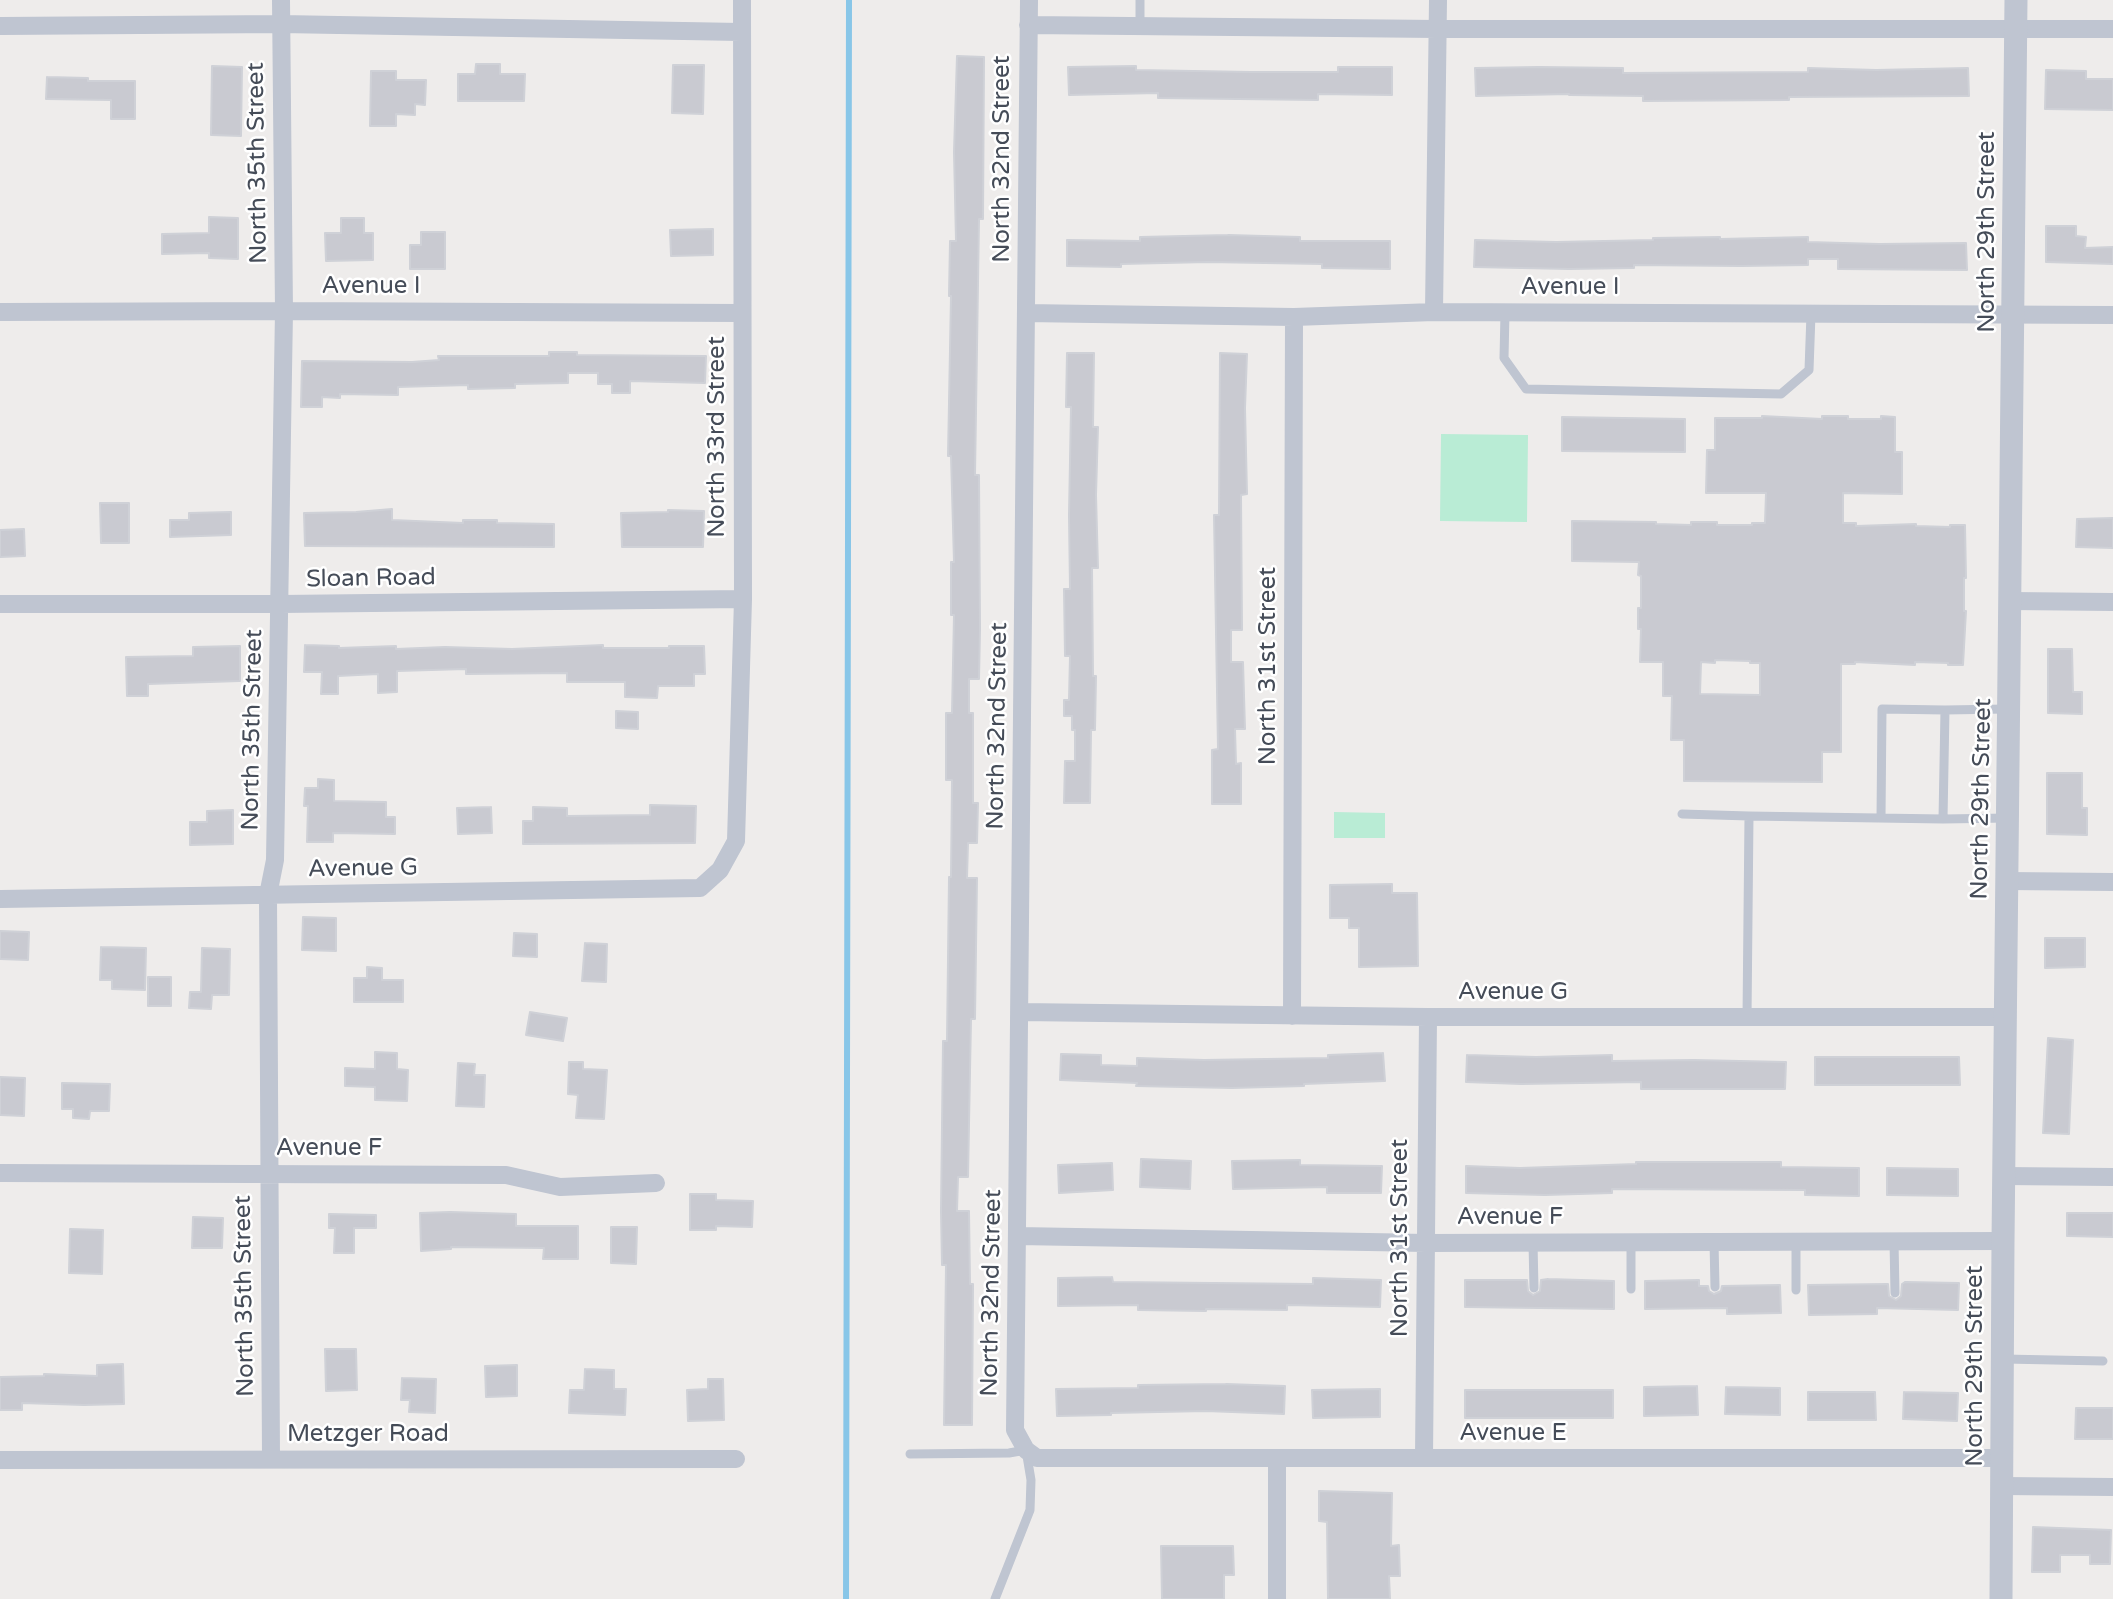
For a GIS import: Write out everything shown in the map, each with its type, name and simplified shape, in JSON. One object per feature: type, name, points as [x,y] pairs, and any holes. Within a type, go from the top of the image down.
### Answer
[{"type":"street","name":"North 35th Street","points":[[271,1459],[268,895],[275,860],[285,311],[281,0]]},
{"type":"street","name":"North 33rd Street","points":[[720,870],[736,841],[743,599],[742,0]]},
{"type":"street","name":"North 32nd Street","points":[[1026,1450],[1015,1430],[1029,0]]},
{"type":"street","points":[[1434,312],[1438,0]]},
{"type":"street","name":"North 29th Street","points":[[2001,1599],[2016,0]]},
{"type":"street","points":[[0,26],[281,24],[741,33]]},
{"type":"street","points":[[1028,25],[1438,29],[2113,29]]},
{"type":"street","name":"Avenue I","points":[[0,312],[742,313]]},
{"type":"street","name":"Avenue I","points":[[1026,313],[1294,317],[1434,312],[2113,316]]},
{"type":"street","name":"North 31st Street","points":[[1292,1016],[1294,317]]},
{"type":"street","name":"Sloan Road","points":[[0,604],[743,599]]},
{"type":"street","points":[[2010,601],[2113,603]]},
{"type":"street","name":"Avenue G","points":[[0,899],[700,888],[720,870]]},
{"type":"street","points":[[2007,881],[2113,882]]},
{"type":"street","name":"Avenue G","points":[[1020,1012],[1427,1017],[2006,1017]]},
{"type":"street","name":"North 31st Street","points":[[1424,1458],[1427,1017]]},
{"type":"street","name":"Avenue F","points":[[0,1173],[506,1175],[560,1187],[656,1183]]},
{"type":"street","points":[[2003,1177],[2113,1177]]},
{"type":"street","name":"Avenue F","points":[[1018,1236],[1426,1243],[2003,1241]]},
{"type":"street","name":"Avenue E","points":[[1026,1450],[1037,1458],[2002,1458]]},
{"type":"street","points":[[1277,1458],[1277,1599]]},
{"type":"street","name":"Metzger Road","points":[[0,1460],[736,1459]]},
{"type":"street","points":[[2002,1486],[2113,1487]]},
{"type":"lane","points":[[1140,0],[1140,26]]},
{"type":"lane","points":[[1505,313],[1504,358],[1526,389],[1781,394],[1809,370],[1811,314]]},
{"type":"lane","points":[[1881,818],[1882,709],[2009,709]]},
{"type":"lane","points":[[1943,818],[1945,710]]},
{"type":"lane","points":[[1682,814],[2008,818]]},
{"type":"lane","points":[[1746,1017],[1749,816]]},
{"type":"lane","points":[[1894,1241],[1895,1293]]},
{"type":"lane","points":[[1631,1242],[1631,1289]]},
{"type":"lane","points":[[1714,1242],[1715,1287]]},
{"type":"lane","points":[[1796,1242],[1796,1290]]},
{"type":"lane","points":[[1533,1243],[1534,1288]]},
{"type":"lane","points":[[2002,1359],[2103,1361]]},
{"type":"lane","points":[[910,1454],[1009,1453],[1026,1450],[1031,1480],[1030,1510],[995,1599]]},
{"type":"green space","points":[[1441,434],[1528,435],[1527,522],[1440,521]]},
{"type":"green space","points":[[1334,812],[1385,813],[1385,838],[1334,838]]},
{"type":"building","points":[[957,56],[984,57],[983,219],[979,219],[975,475],[979,475],[979,679],[969,679],[969,713],[973,713],[973,803],[978,803],[977,843],[968,843],[967,878],[977,878],[975,1019],[971,1019],[968,1177],[958,1177],[957,1211],[969,1211],[970,1284],[973,1284],[972,1425],[944,1425],[946,1265],[942,1265],[941,1211],[943,1041],[947,1041],[951,877],[952,780],[946,780],[946,713],[952,713],[954,615],[951,615],[951,562],[954,562],[951,456],[948,456],[949,296],[950,241],[956,241],[954,152]]},
{"type":"building","points":[[476,64],[500,64],[500,74],[525,74],[524,101],[458,101],[458,74],[475,74]]},
{"type":"building","points":[[673,65],[704,65],[703,114],[672,113]]},
{"type":"building","points":[[212,66],[242,67],[241,136],[211,135]]},
{"type":"building","points":[[1136,66],[1136,70],[1251,72],[1338,72],[1338,67],[1392,67],[1392,95],[1318,94],[1318,100],[1158,98],[1158,93],[1069,95],[1068,67]]},
{"type":"building","points":[[1475,68],[1623,68],[1623,73],[1808,72],[1808,68],[1968,68],[1969,96],[1643,101],[1643,96],[1476,96]]},
{"type":"building","points":[[2046,70],[2086,71],[2086,79],[2113,79],[2113,110],[2045,109]]},
{"type":"building","points":[[371,71],[396,71],[396,80],[426,80],[425,105],[415,104],[415,115],[396,114],[396,126],[370,126]]},
{"type":"building","points":[[47,77],[88,78],[88,81],[135,81],[135,119],[111,119],[111,100],[46,99]]},
{"type":"building","points":[[209,217],[238,218],[238,259],[209,258],[209,253],[162,254],[162,234],[209,233]]},
{"type":"building","points":[[341,218],[364,218],[364,233],[373,233],[373,260],[326,261],[325,233],[341,233]]},
{"type":"building","points":[[2046,226],[2076,226],[2076,236],[2086,237],[2085,248],[2113,247],[2113,264],[2046,262]]},
{"type":"building","points":[[713,229],[713,255],[671,256],[670,230]]},
{"type":"building","points":[[421,232],[445,232],[445,269],[410,269],[410,245],[421,245]]},
{"type":"building","points":[[1140,237],[1300,237],[1300,241],[1390,241],[1390,269],[1322,268],[1322,264],[1208,262],[1121,264],[1121,267],[1067,266],[1067,240],[1140,241]]},
{"type":"building","points":[[1808,237],[1808,242],[1879,244],[1966,243],[1967,270],[1838,269],[1838,259],[1808,259],[1808,265],[1634,265],[1634,268],[1569,269],[1474,267],[1475,240],[1556,242]]},
{"type":"building","points":[[549,352],[577,352],[577,355],[706,356],[705,383],[630,381],[630,393],[612,393],[612,384],[598,384],[598,373],[568,373],[568,383],[515,384],[515,388],[468,389],[468,385],[398,387],[398,395],[340,394],[340,398],[322,397],[322,407],[301,407],[302,361],[412,362],[439,360],[438,356],[549,356]]},
{"type":"building","points":[[1067,353],[1094,353],[1093,427],[1098,427],[1098,568],[1092,568],[1095,730],[1091,730],[1090,803],[1064,803],[1065,761],[1075,761],[1072,716],[1064,716],[1064,700],[1069,700],[1070,656],[1065,656],[1064,589],[1070,589],[1071,407],[1066,407]]},
{"type":"building","points":[[1220,353],[1247,354],[1247,494],[1241,495],[1242,630],[1231,630],[1231,662],[1243,662],[1245,729],[1235,729],[1236,764],[1241,763],[1241,804],[1212,804],[1212,750],[1218,749],[1214,515],[1219,515]]},
{"type":"building","points":[[1562,417],[1685,419],[1685,452],[1562,451]]},
{"type":"building","points":[[1895,417],[1895,452],[1902,452],[1902,494],[1843,493],[1843,523],[1856,523],[1856,526],[1965,525],[1966,611],[1963,665],[1915,662],[1915,665],[1855,662],[1841,664],[1841,752],[1822,752],[1822,782],[1684,781],[1684,740],[1671,740],[1672,696],[1663,696],[1663,662],[1640,662],[1639,562],[1572,561],[1572,521],[1691,525],[1691,522],[1717,522],[1717,525],[1765,523],[1766,493],[1706,493],[1707,450],[1715,450],[1715,418]],"holes":[[[1701,662],[1760,663],[1760,695],[1700,694]]]},
{"type":"building","points":[[100,503],[129,503],[129,543],[101,543]]},
{"type":"building","points":[[392,509],[392,520],[463,523],[463,520],[497,520],[497,523],[554,524],[554,547],[305,546],[304,513]]},
{"type":"building","points":[[704,511],[703,547],[622,547],[621,513]]},
{"type":"building","points":[[231,512],[231,535],[170,537],[170,520],[189,520],[189,513]]},
{"type":"building","points":[[2113,518],[2113,548],[2076,547],[2077,519]]},
{"type":"building","points":[[24,529],[25,556],[0,557],[0,530]]},
{"type":"building","points":[[305,645],[339,648],[396,646],[396,649],[704,646],[705,674],[694,674],[694,686],[658,686],[657,698],[625,697],[625,682],[567,682],[567,673],[466,674],[466,669],[397,671],[397,692],[378,693],[378,674],[338,676],[338,694],[321,694],[322,672],[304,672]]},
{"type":"building","points":[[240,646],[240,681],[148,684],[148,696],[127,696],[126,657],[193,656],[193,647]]},
{"type":"building","points":[[2048,649],[2072,649],[2073,692],[2082,692],[2082,714],[2048,713]]},
{"type":"building","points":[[616,711],[638,712],[638,729],[616,728]]},
{"type":"building","points":[[2047,773],[2082,773],[2082,808],[2087,808],[2087,835],[2047,834]]},
{"type":"building","points":[[318,779],[334,780],[334,801],[386,802],[386,817],[395,817],[395,834],[333,833],[333,842],[307,842],[308,806],[304,806],[305,788],[318,788]]},
{"type":"building","points":[[650,805],[696,806],[695,843],[523,844],[523,821],[533,821],[533,807],[567,808],[567,816],[650,815]]},
{"type":"building","points":[[491,807],[492,833],[458,834],[457,808]]},
{"type":"building","points":[[233,810],[233,844],[190,845],[190,822],[207,822],[207,811]]},
{"type":"building","points":[[1392,884],[1392,893],[1417,893],[1418,966],[1359,967],[1359,928],[1349,928],[1349,918],[1330,918],[1330,885]]},
{"type":"building","points":[[303,917],[336,918],[336,951],[302,950]]},
{"type":"building","points":[[0,931],[29,932],[28,960],[0,959]]},
{"type":"building","points":[[514,933],[537,934],[537,957],[513,956]]},
{"type":"building","points":[[2045,938],[2085,938],[2085,967],[2045,968]]},
{"type":"building","points":[[585,943],[607,944],[606,982],[582,981]]},
{"type":"building","points":[[101,947],[146,948],[145,990],[112,989],[112,980],[100,980]]},
{"type":"building","points":[[202,948],[230,949],[229,995],[212,995],[211,1009],[189,1008],[190,992],[201,992]]},
{"type":"building","points":[[367,967],[382,968],[382,980],[403,980],[403,1002],[354,1002],[354,978],[367,978]]},
{"type":"building","points":[[148,977],[171,977],[171,1006],[148,1006]]},
{"type":"building","points":[[530,1012],[567,1018],[563,1041],[526,1035]]},
{"type":"building","points":[[2048,1038],[2073,1040],[2069,1134],[2043,1133]]},
{"type":"building","points":[[375,1052],[397,1053],[397,1069],[408,1070],[407,1101],[375,1100],[375,1087],[345,1086],[345,1068],[375,1069]]},
{"type":"building","points":[[1383,1053],[1385,1081],[1232,1088],[1136,1086],[1137,1083],[1060,1080],[1061,1054],[1101,1055],[1101,1065],[1137,1066],[1137,1058],[1328,1058],[1328,1055]]},
{"type":"building","points":[[1467,1055],[1612,1055],[1612,1061],[1786,1062],[1785,1089],[1641,1089],[1641,1082],[1466,1082]]},
{"type":"building","points":[[1815,1057],[1959,1057],[1960,1085],[1815,1085]]},
{"type":"building","points":[[569,1062],[583,1062],[583,1069],[607,1070],[604,1119],[576,1118],[578,1095],[568,1094]]},
{"type":"building","points":[[458,1063],[475,1064],[474,1075],[485,1075],[484,1107],[456,1106]]},
{"type":"building","points":[[0,1077],[25,1078],[24,1116],[0,1115]]},
{"type":"building","points":[[62,1083],[110,1084],[109,1111],[90,1111],[89,1119],[73,1118],[73,1109],[62,1109]]},
{"type":"building","points":[[1141,1159],[1191,1161],[1190,1189],[1140,1187]]},
{"type":"building","points":[[1300,1160],[1300,1165],[1382,1166],[1381,1193],[1327,1193],[1327,1187],[1233,1189],[1232,1161]]},
{"type":"building","points":[[1636,1162],[1781,1162],[1781,1167],[1859,1168],[1859,1196],[1805,1195],[1805,1190],[1612,1189],[1612,1193],[1545,1195],[1466,1193],[1466,1166],[1520,1168]]},
{"type":"building","points":[[1112,1163],[1113,1190],[1059,1193],[1058,1165]]},
{"type":"building","points":[[1887,1168],[1958,1169],[1958,1196],[1887,1195]]},
{"type":"building","points":[[690,1194],[716,1194],[716,1200],[753,1201],[752,1227],[716,1226],[716,1230],[690,1230]]},
{"type":"building","points":[[420,1213],[516,1214],[516,1226],[578,1226],[578,1259],[543,1259],[544,1248],[451,1247],[421,1251]]},
{"type":"building","points":[[2067,1213],[2113,1213],[2113,1237],[2067,1236]]},
{"type":"building","points":[[329,1214],[376,1215],[376,1228],[354,1228],[354,1253],[334,1253],[335,1228],[329,1228]]},
{"type":"building","points":[[193,1217],[223,1218],[222,1248],[192,1248]]},
{"type":"building","points":[[611,1227],[637,1227],[636,1264],[611,1263]]},
{"type":"building","points":[[70,1229],[103,1230],[102,1274],[69,1273]]},
{"type":"building","points":[[1112,1277],[1113,1282],[1313,1284],[1313,1278],[1381,1280],[1380,1307],[1287,1305],[1287,1310],[1206,1311],[1138,1310],[1138,1305],[1058,1306],[1058,1278]]},
{"type":"building","points":[[1465,1280],[1527,1280],[1528,1291],[1533,1295],[1540,1291],[1541,1280],[1614,1281],[1614,1309],[1465,1307]]},
{"type":"building","points":[[1699,1280],[1699,1286],[1708,1286],[1709,1291],[1714,1294],[1721,1291],[1722,1286],[1780,1285],[1781,1313],[1727,1314],[1727,1308],[1645,1309],[1645,1281]]},
{"type":"building","points":[[1959,1283],[1958,1310],[1877,1308],[1877,1314],[1809,1315],[1808,1285],[1888,1284],[1889,1296],[1896,1300],[1901,1296],[1902,1284]]},
{"type":"building","points":[[325,1349],[356,1349],[357,1390],[326,1391]]},
{"type":"building","points":[[123,1364],[124,1404],[22,1403],[22,1410],[0,1410],[0,1377],[44,1374],[97,1376],[97,1365]]},
{"type":"building","points":[[517,1365],[517,1396],[486,1397],[485,1366]]},
{"type":"building","points":[[585,1369],[614,1370],[614,1389],[626,1389],[625,1415],[569,1413],[570,1390],[584,1390]]},
{"type":"building","points":[[402,1378],[436,1379],[435,1413],[409,1412],[410,1400],[401,1400]]},
{"type":"building","points":[[708,1379],[723,1379],[724,1420],[688,1421],[687,1390],[708,1389]]},
{"type":"building","points":[[1226,1384],[1285,1386],[1284,1414],[1206,1411],[1057,1416],[1056,1389]]},
{"type":"building","points":[[1697,1386],[1698,1415],[1644,1416],[1644,1387]]},
{"type":"building","points":[[1726,1387],[1780,1388],[1780,1415],[1725,1414]]},
{"type":"building","points":[[1380,1389],[1380,1417],[1313,1418],[1312,1390]]},
{"type":"building","points":[[1465,1390],[1613,1390],[1613,1418],[1465,1418]]},
{"type":"building","points":[[1808,1392],[1875,1392],[1876,1420],[1808,1420]]},
{"type":"building","points":[[1904,1392],[1958,1393],[1957,1421],[1903,1419]]},
{"type":"building","points":[[2076,1408],[2113,1408],[2113,1439],[2075,1439]]},
{"type":"building","points":[[1319,1491],[1392,1493],[1391,1546],[1399,1545],[1400,1576],[1389,1576],[1390,1599],[1328,1599],[1327,1522],[1319,1521]]},
{"type":"building","points":[[2033,1527],[2111,1530],[2110,1564],[2090,1564],[2090,1555],[2060,1555],[2060,1572],[2032,1572]]},
{"type":"building","points":[[1161,1546],[1233,1546],[1234,1575],[1224,1575],[1224,1599],[1162,1599]]},
{"type":"waterway","points":[[846,1599],[849,0]]}]
